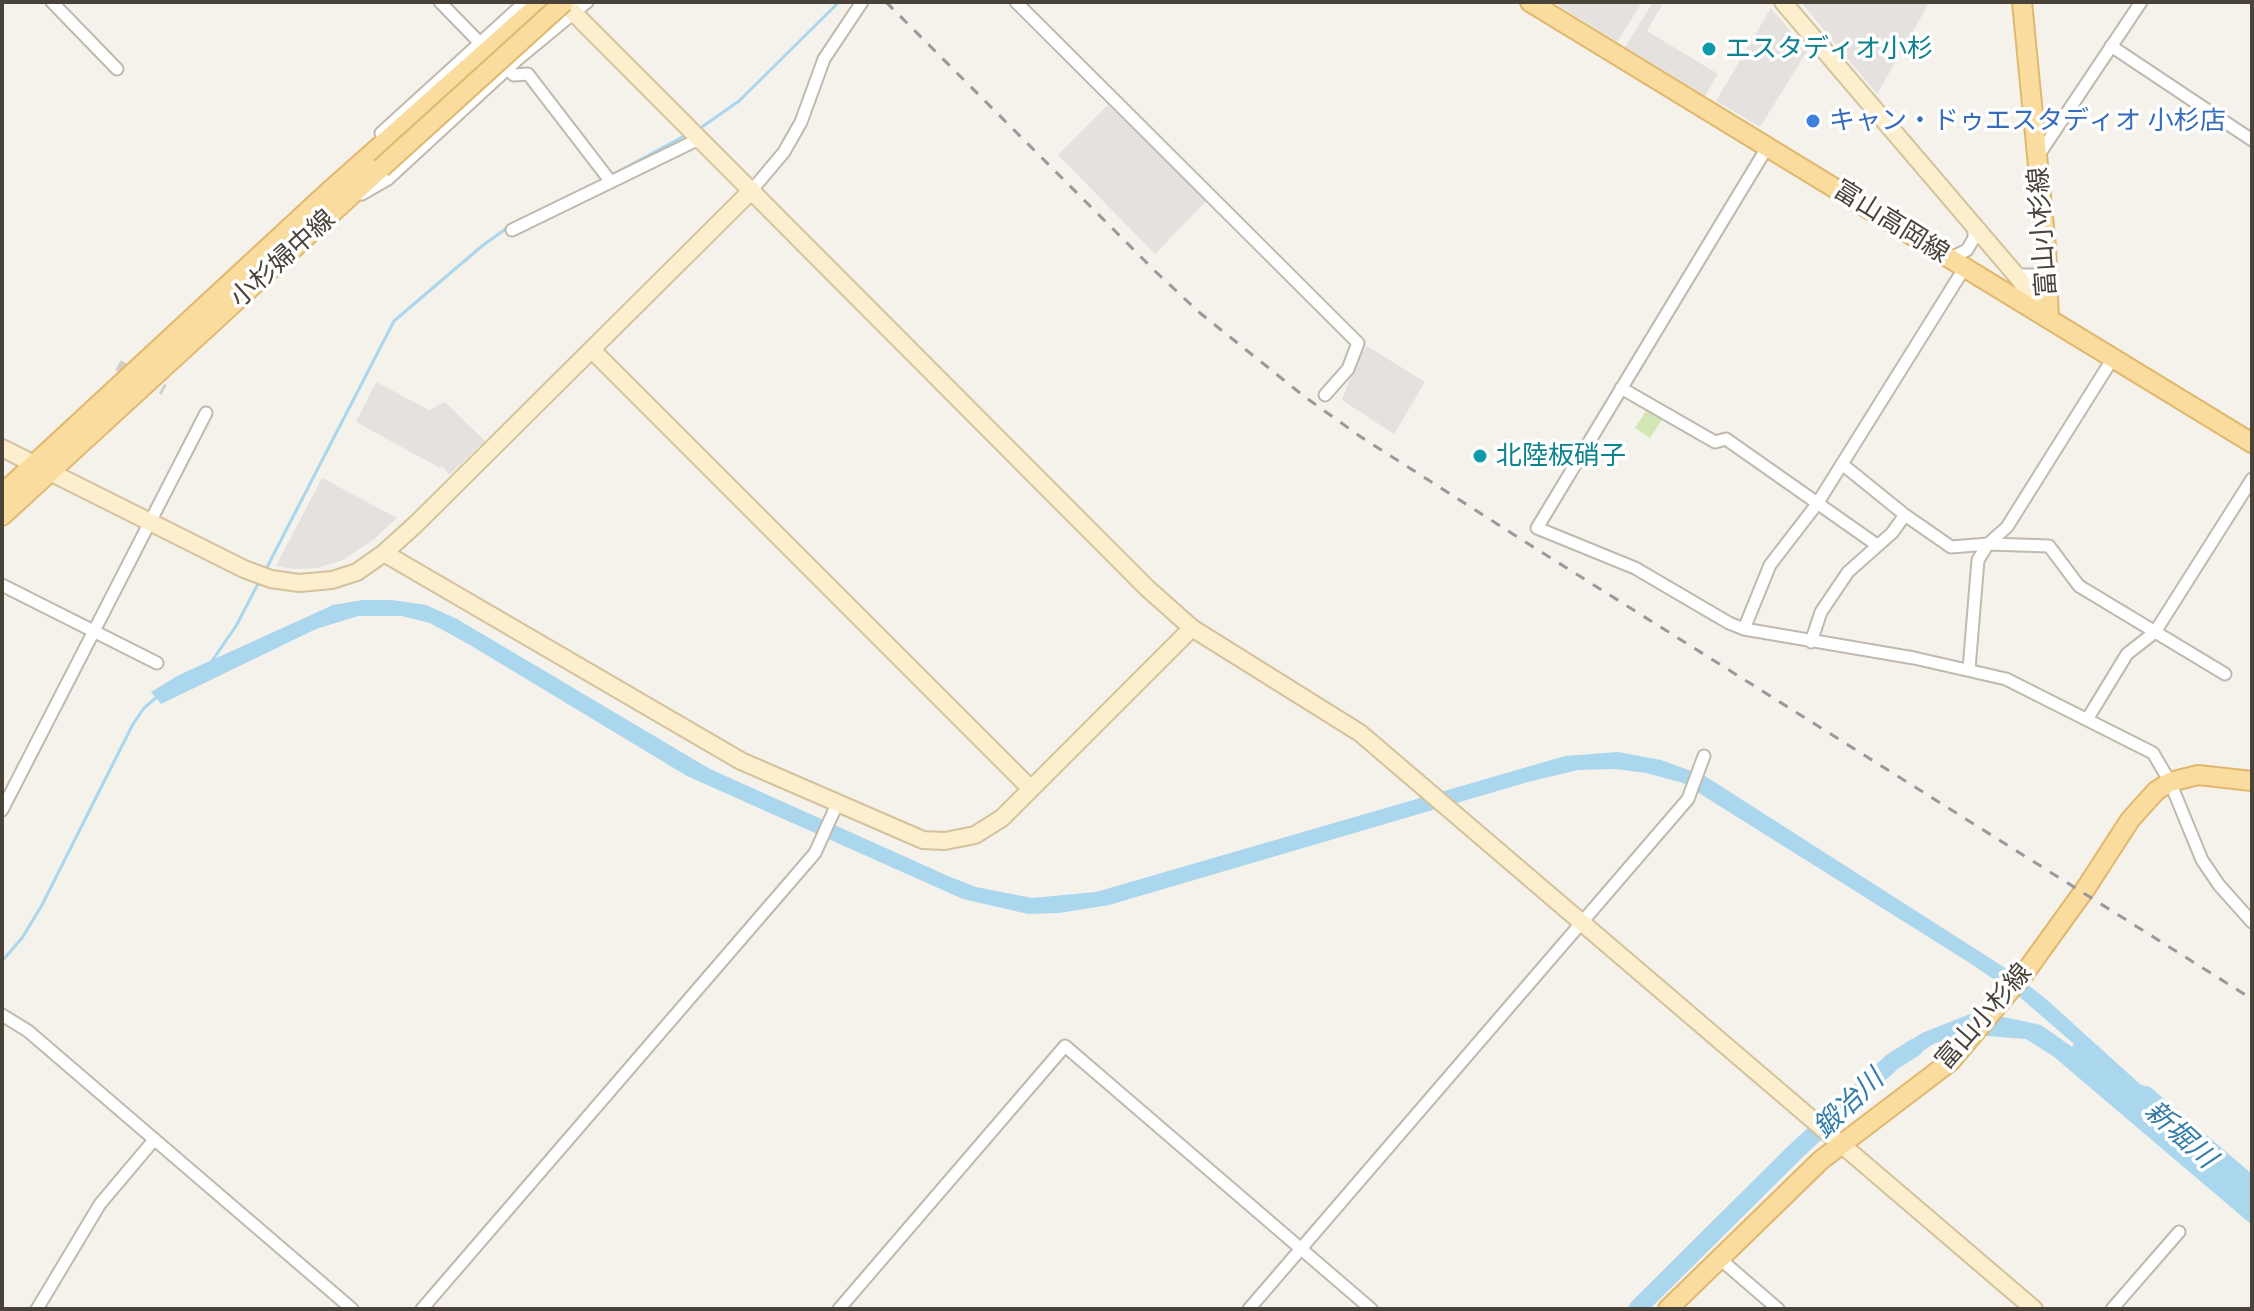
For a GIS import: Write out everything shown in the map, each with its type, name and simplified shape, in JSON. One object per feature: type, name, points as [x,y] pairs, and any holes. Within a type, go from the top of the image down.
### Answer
[{"type":"main road","name":"小杉婦中線","points":[[2,516],[42,469],[377,161],[542,2]]},
{"type":"main road","name":"富山高岡線","points":[[1530,2],[2252,443]]},
{"type":"main road","name":"富山小杉線","points":[[2022,2],[2047,265],[2049,319]]},
{"type":"main road","name":"小杉婦中線","points":[[377,161],[572,5]]},
{"type":"main road","name":"小杉婦中線","points":[[2,494],[42,469]]},
{"type":"main road","points":[[2170,782],[2198,775],[2252,781]]},
{"type":"main road","name":"富山小杉線","points":[[1668,1309],[1821,1160],[1837,1139],[1935,1075],[1971,1038],[2024,974],[2145,800],[2170,782]]},
{"type":"street","points":[[52,2],[117,69]]},
{"type":"street","points":[[440,2],[480,43]]},
{"type":"street","points":[[334,200],[357,155],[525,2]]},
{"type":"street","points":[[2,448],[149,523],[271,579],[299,583],[332,580],[357,572],[384,553],[752,190],[784,152],[801,122],[824,59],[862,2]]},
{"type":"street","points":[[1016,2],[1358,343],[1348,369],[1325,395]]},
{"type":"street","points":[[1783,2],[2016,275],[2049,319]]},
{"type":"street","points":[[2037,156],[2141,2]]},
{"type":"street","points":[[334,200],[388,179],[572,5],[699,139],[1147,588],[1192,628],[1360,733],[2034,1309]]},
{"type":"street","points":[[2111,46],[2252,140]]},
{"type":"street","points":[[507,69],[514,75],[528,74],[611,182]]},
{"type":"street","points":[[512,230],[699,139]]},
{"type":"street","points":[[1768,146],[1537,528],[1635,568],[1744,629],[1969,669],[2006,679],[2153,753],[2170,782],[2202,860],[2219,885],[2252,922]]},
{"type":"street","points":[[1744,629],[1770,565],[1817,504],[1842,464],[1974,238],[1974,226]]},
{"type":"street","points":[[2016,275],[2040,275],[2047,265]]},
{"type":"street","points":[[592,350],[1031,789]]},
{"type":"street","points":[[1969,669],[1978,560],[1988,544],[2007,527],[2113,358]]},
{"type":"street","points":[[1621,388],[1715,442],[1726,439],[1877,545]]},
{"type":"street","points":[[2,810],[206,413]]},
{"type":"street","points":[[1842,464],[1905,515],[1951,547],[1988,544],[2049,546],[2079,586],[2225,674]]},
{"type":"street","points":[[2088,718],[2127,654],[2155,632],[2252,479]]},
{"type":"street","points":[[1811,642],[1821,612],[1848,572],[1892,533],[1905,515]]},
{"type":"street","points":[[384,553],[741,761],[923,840],[945,841],[975,835],[1002,818],[1192,628]]},
{"type":"street","points":[[2,585],[157,663]]},
{"type":"street","points":[[1249,1309],[1690,794],[1704,756]]},
{"type":"street","points":[[422,1309],[815,853],[838,802]]},
{"type":"street","points":[[2,1015],[28,1031],[352,1309]]},
{"type":"street","points":[[839,1309],[1065,1046],[1371,1309]]},
{"type":"street","points":[[37,1309],[100,1204],[154,1140]]},
{"type":"street","points":[[2112,1309],[2179,1232]]},
{"type":"street","points":[[1720,1259],[1778,1309]]},
{"type":"green space","points":[[1648,408],[1663,418],[1650,438],[1635,428]]},
{"type":"shaded area","points":[[1553,2],[1642,2],[1617,42]]},
{"type":"shaded area","points":[[1653,2],[1664,2],[1647,31],[1718,74],[1705,96],[1625,47]]},
{"type":"shaded area","points":[[1801,2],[1928,2],[1929,3],[1877,94]]},
{"type":"shaded area","points":[[1771,8],[1807,51],[1760,127],[1716,101]]},
{"type":"shaded area","points":[[1108,105],[1206,201],[1155,254],[1058,155]]},
{"type":"shaded area","points":[[1367,346],[1425,382],[1394,434],[1342,400],[1359,356]]},
{"type":"shaded area","points":[[376,382],[429,410],[445,402],[485,441],[449,475],[443,466],[440,468],[356,422]]},
{"type":"shaded area","points":[[322,478],[397,518],[373,540],[343,560],[317,568],[276,566]]},
{"type":"water","name":"新堀川","points":[[363,600],[426,605],[457,619],[710,769],[948,876],[976,887],[1032,898],[1096,892],[1565,756],[1618,752],[1661,760],[1705,776],[2013,973],[2141,1085],[2150,1087],[2252,1174],[2252,1225],[2053,1056],[2026,1039],[1961,1034],[1933,1044],[1899,1068],[1888,1055],[1922,1033],[1970,1014],[2041,1025],[2072,1047],[2074,1044],[2022,999],[1973,965],[1683,783],[1615,769],[1578,770],[1109,905],[1059,913],[1028,914],[963,899],[687,776],[430,623],[402,616],[358,616],[316,629],[161,704],[151,692],[179,675],[333,605]]},
{"type":"waterway","points":[[699,129],[739,101],[839,2]]},
{"type":"waterway","points":[[610,176],[688,134]]},
{"type":"waterway","points":[[265,571],[394,321],[507,228]]},
{"type":"waterway","points":[[212,661],[236,626],[259,582]]},
{"type":"waterway","points":[[2,961],[22,938],[42,905],[133,724],[144,708],[158,696]]},
{"type":"waterway","name":"鍛冶川","points":[[1637,1309],[1794,1153],[1892,1062],[1914,1048]]},
{"type":"tunnel","points":[[118,365],[164,390]]},
{"type":"railway","points":[[886,2],[1156,272],[1200,313],[1305,397],[1361,437],[1527,543],[2252,999]]},
{"type":"place","name":"エスタディオ小杉","points":[[1709,49]]},
{"type":"place","name":"キャン・ドゥエスタディオ 小杉店","points":[[1813,121]]},
{"type":"place","name":"北陸板硝子","points":[[1480,456]]}]
